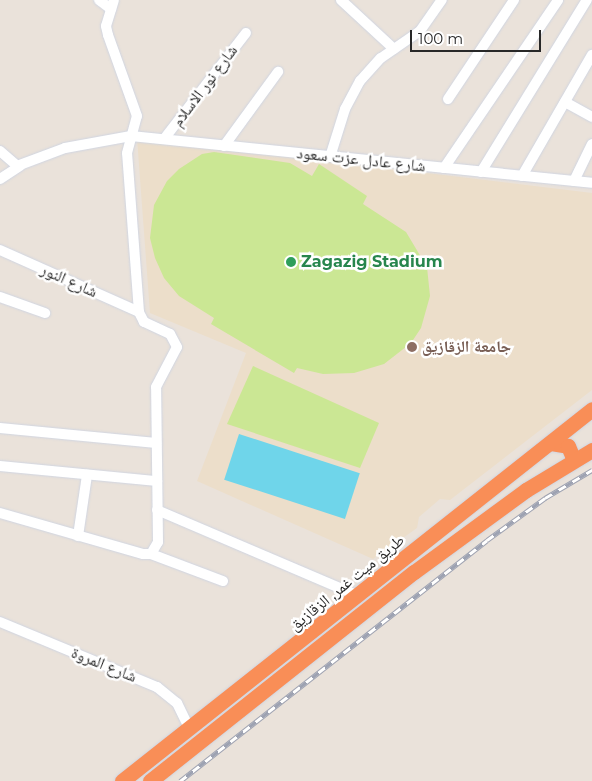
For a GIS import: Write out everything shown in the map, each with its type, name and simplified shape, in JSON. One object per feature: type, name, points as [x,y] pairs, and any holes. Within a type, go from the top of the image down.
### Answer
[{"type":"highway","name":"طريق ميت غمر, الزقازيق","points":[[122,781],[190,730],[592,409]]},
{"type":"highway","points":[[551,443],[570,448],[574,460]]},
{"type":"highway","name":"طريق ميت غمر, الزقازيق","points":[[150,781],[414,572],[526,490],[592,450]]},
{"type":"street","points":[[99,0],[113,4],[106,26],[136,109],[136,122],[127,154],[139,312]]},
{"type":"street","points":[[341,0],[394,49]]},
{"type":"street","points":[[330,156],[351,94],[370,69],[420,31],[442,0]]},
{"type":"street","points":[[448,99],[514,0]]},
{"type":"street","points":[[444,168],[558,0]]},
{"type":"street","points":[[481,172],[586,0]]},
{"type":"street","name":"شارع نور الاسلام","points":[[164,140],[246,33]]},
{"type":"street","points":[[522,176],[592,55]]},
{"type":"street","points":[[224,146],[278,72]]},
{"type":"street","points":[[564,102],[592,117]]},
{"type":"street","name":"شارع عادل عزت سعود","points":[[0,179],[20,166],[65,148],[131,136],[592,183]]},
{"type":"street","points":[[574,181],[592,144]]},
{"type":"street","points":[[0,150],[13,164],[20,166]]},
{"type":"street","name":"شارع النور","points":[[0,250],[139,312],[144,322],[170,334],[177,347],[156,387],[156,443]]},
{"type":"street","points":[[0,297],[45,313]]},
{"type":"street","points":[[0,428],[156,443],[158,542],[151,554]]},
{"type":"street","points":[[0,466],[157,481]]},
{"type":"street","points":[[78,536],[87,475]]},
{"type":"street","points":[[157,510],[359,596]]},
{"type":"street","points":[[0,513],[78,536],[151,554],[223,581]]},
{"type":"street","name":"شارع المروة","points":[[0,622],[163,690],[177,703],[190,730]]},
{"type":"shaded area","name":"جامعة الزقازيق","points":[[137,138],[592,193],[592,390],[450,500],[440,499],[419,517],[417,528],[373,559],[197,481],[246,353],[150,313]]},
{"type":"green space","name":"Zagazig Stadium","points":[[214,152],[290,163],[312,176],[319,164],[367,196],[363,204],[406,232],[427,267],[430,296],[421,328],[411,343],[384,364],[354,373],[323,374],[297,368],[294,373],[211,324],[214,318],[179,296],[164,278],[155,258],[150,238],[154,205],[167,181],[179,169],[202,154]]},
{"type":"green space","points":[[253,366],[379,423],[360,468],[227,424]]},
{"type":"water","points":[[239,434],[360,473],[345,519],[224,480]]},
{"type":"railway","points":[[180,781],[487,540],[545,498],[592,470]]},
{"type":"place","name":"Zagazig Stadium","points":[[291,262]]},
{"type":"place","name":"جامعة الزقازيق","points":[[412,347]]}]
